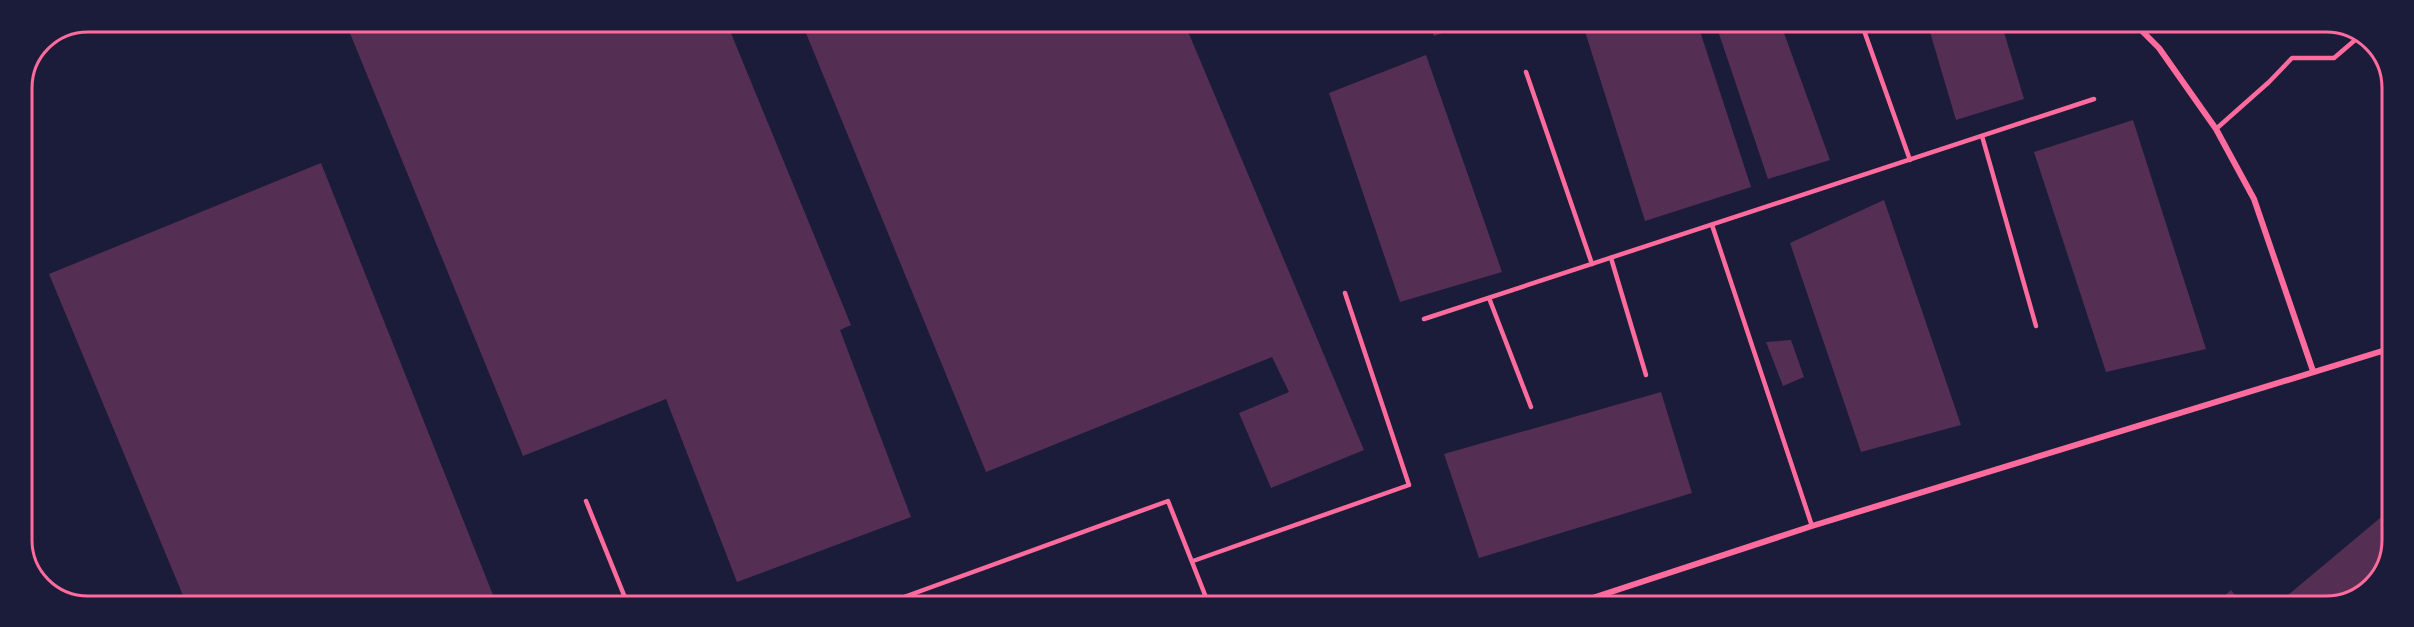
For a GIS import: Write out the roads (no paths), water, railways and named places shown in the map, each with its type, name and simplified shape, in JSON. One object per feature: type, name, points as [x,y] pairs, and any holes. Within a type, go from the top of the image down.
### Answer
[{"type":"street","points":[[2143,32],[2159,48],[2216,129],[2254,199],[2313,371]]},
{"type":"street","points":[[1606,596],[1812,526],[2382,351]]},
{"type":"lane","points":[[1865,32],[1910,160]]},
{"type":"lane","points":[[2216,129],[2269,82],[2292,58],[2334,58],[2355,40]]},
{"type":"lane","points":[[1526,72],[1592,264]]},
{"type":"lane","points":[[1424,319],[2094,99]]},
{"type":"lane","points":[[1982,136],[2036,326]]},
{"type":"lane","points":[[1712,225],[1812,526]]},
{"type":"lane","points":[[1611,258],[1646,375]]},
{"type":"lane","points":[[1193,561],[1409,485],[1345,293]]},
{"type":"lane","points":[[1490,298],[1531,407]]},
{"type":"lane","points":[[586,501],[624,596]]},
{"type":"lane","points":[[907,596],[1168,501],[1206,596]]}]
